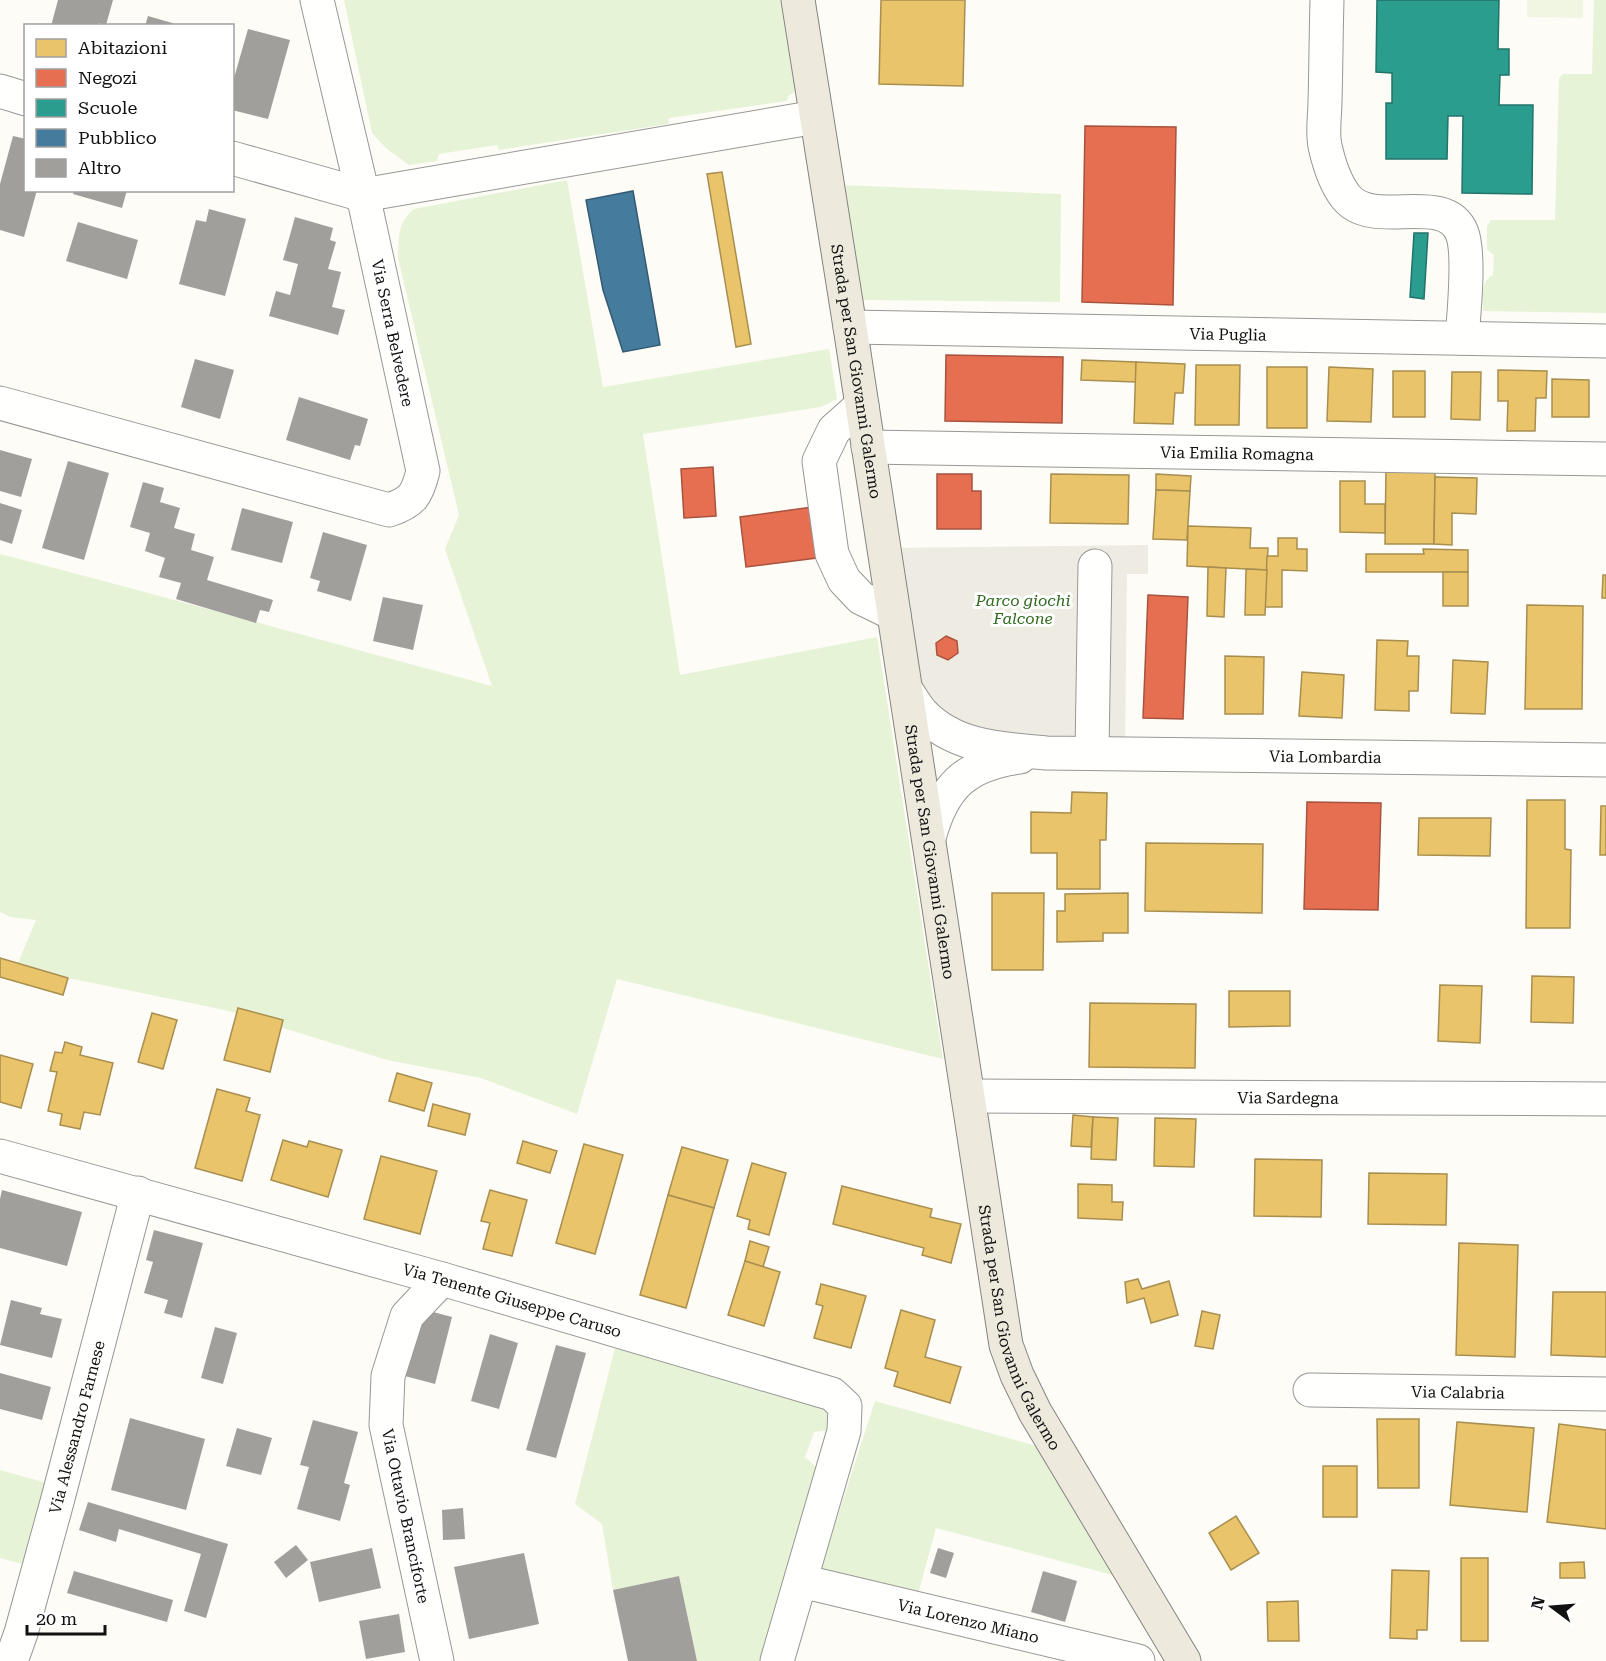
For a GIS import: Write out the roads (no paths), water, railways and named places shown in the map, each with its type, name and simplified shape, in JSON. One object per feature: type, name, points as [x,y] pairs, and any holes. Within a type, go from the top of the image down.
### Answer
[{"type":"main road","name":"Strada per San Giovanni Galermo","points":[[798,0],[1006,1345],[1017,1375],[1035,1412],[1184,1661]]},
{"type":"street","name":"Via Serra Belvedere","points":[[0,403],[389,510],[405,505],[418,491],[423,471],[363,195],[317,0]]},
{"type":"street","points":[[1327,0],[1325,144],[1332,173],[1347,198],[1361,208],[1377,211],[1442,213],[1453,220],[1462,233],[1466,262],[1462,338]]},
{"type":"street","points":[[0,91],[24,98]]},
{"type":"street","points":[[234,159],[363,195],[816,117]]},
{"type":"street","name":"Via Puglia","points":[[850,327],[1606,340]]},
{"type":"street","points":[[862,405],[834,430],[819,461],[832,554],[844,580],[861,598],[894,614]]},
{"type":"street","name":"Via Emilia Romagna","points":[[868,447],[1606,459]]},
{"type":"street","points":[[1092,753],[1095,566]]},
{"type":"street","points":[[906,690],[923,713],[975,754]]},
{"type":"street","name":"Via Lombardia","points":[[975,754],[1004,759],[1046,753],[1092,753],[1606,760]]},
{"type":"street","points":[[916,758],[930,764],[948,766],[975,754]]},
{"type":"street","points":[[929,838],[935,814],[975,754]]},
{"type":"street","name":"Via Sardegna","points":[[968,1096],[1606,1100]]},
{"type":"street","name":"Via Tenente Giuseppe Caruso","points":[[0,1156],[442,1279],[832,1394],[845,1406],[844,1431],[777,1661]]},
{"type":"street","name":"Via Alessandro Farnese","points":[[11,1661],[21,1633],[57,1502],[138,1193]]},
{"type":"street","name":"Via Ottavio Branciforte","points":[[437,1661],[387,1425],[388,1376],[406,1316],[442,1279]]},
{"type":"street","name":"Via Calabria","points":[[1310,1390],[1606,1394]]},
{"type":"street","name":"Via Lorenzo Miano","points":[[801,1581],[1138,1661]]},
{"type":"park label","name":"Parco giochi Falcone","points":[[1023,609]]}]
